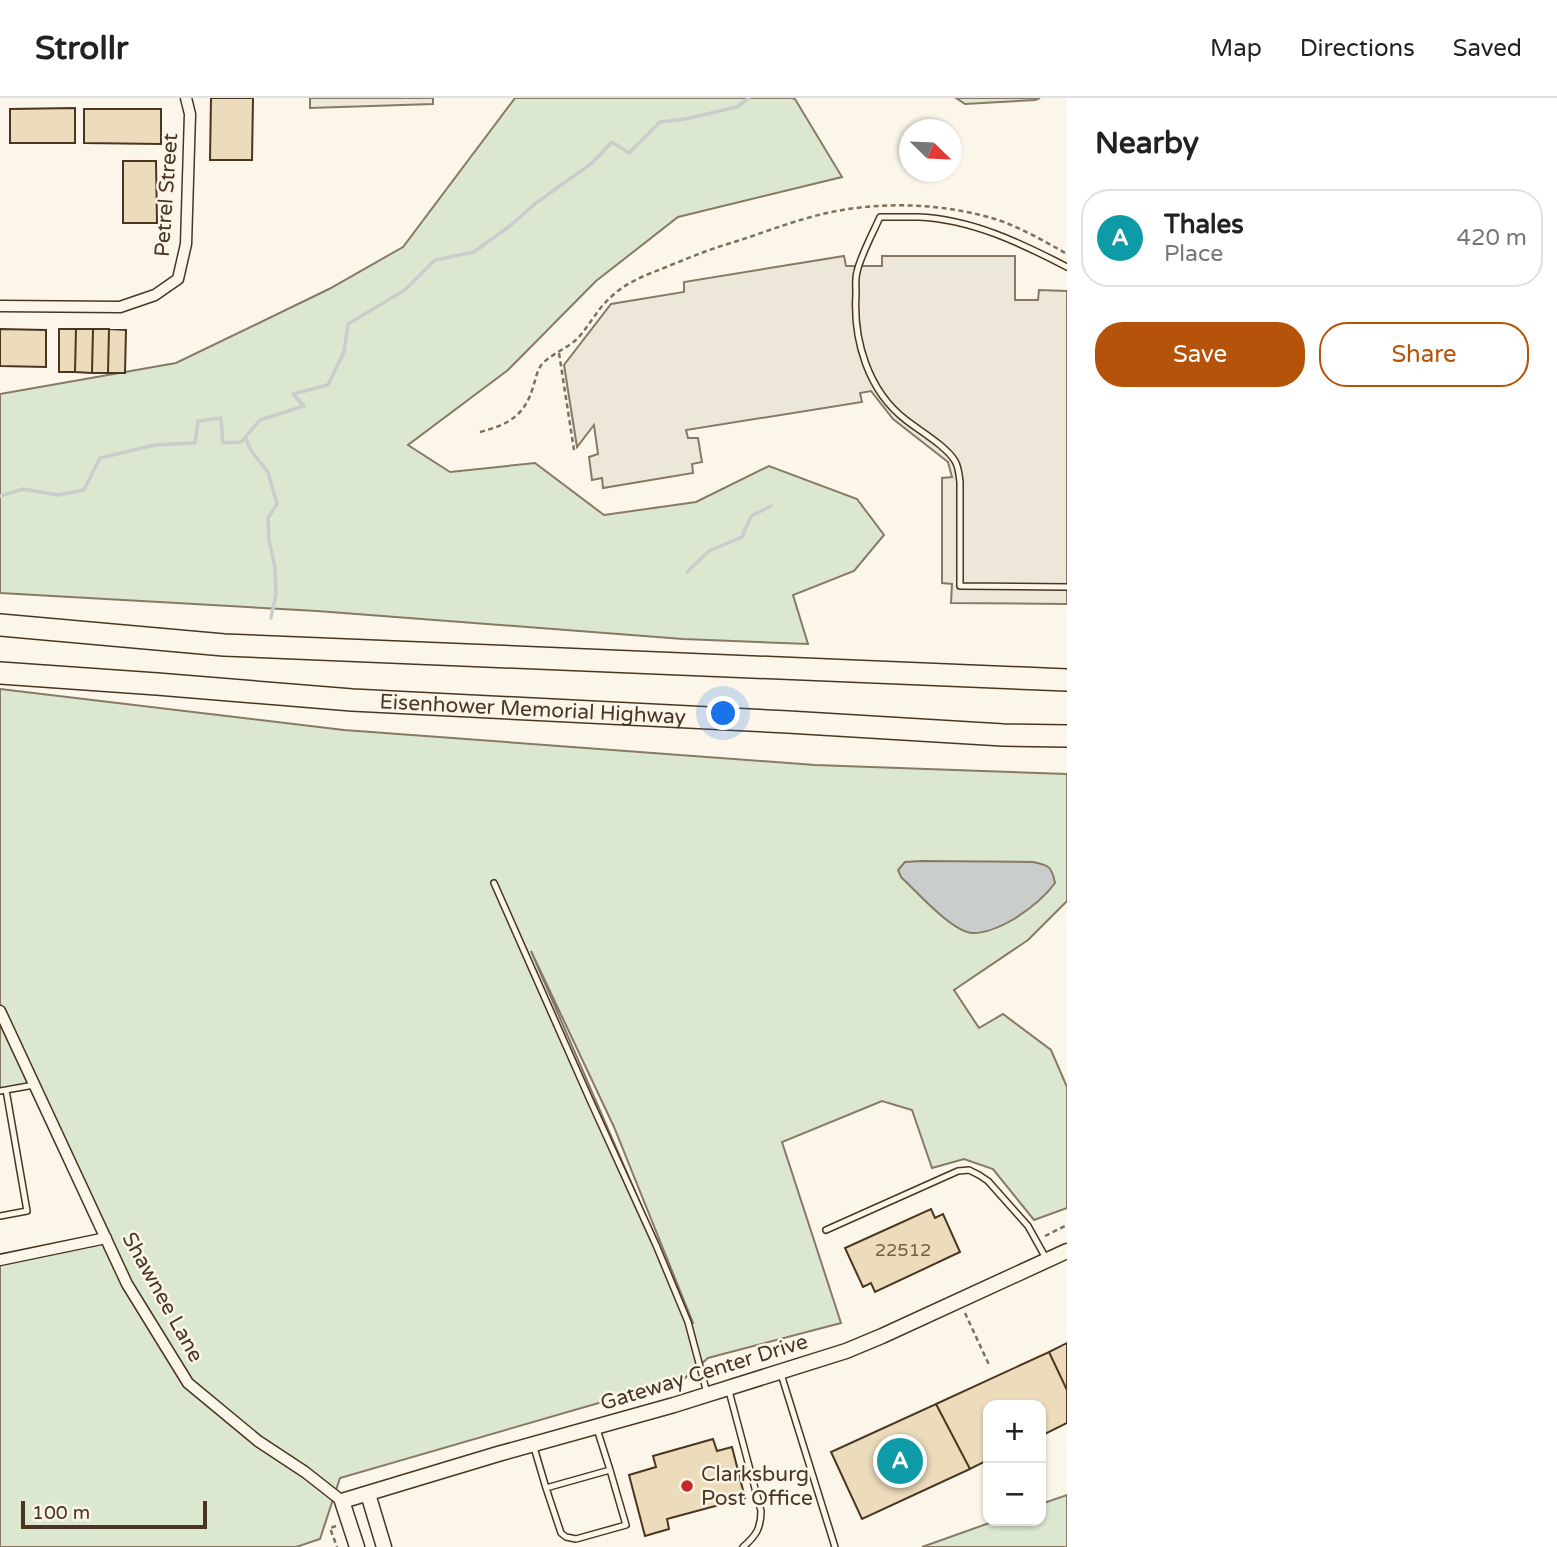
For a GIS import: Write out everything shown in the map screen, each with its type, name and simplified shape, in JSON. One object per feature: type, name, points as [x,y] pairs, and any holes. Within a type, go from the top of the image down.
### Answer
[{"type":"highway","points":[[0,625],[224,645],[1067,680]]},
{"type":"highway","name":"Eisenhower Memorial Highway","points":[[0,673],[378,701],[1003,735],[1067,736]]},
{"type":"street","name":"Petrel Street","points":[[0,306],[120,307],[155,295],[178,279],[186,244],[190,114],[186,98]]},
{"type":"street","name":"Shawnee Lane","points":[[0,1012],[127,1284],[188,1384],[258,1441],[342,1501]]},
{"type":"street","points":[[0,1260],[106,1238]]},
{"type":"street","name":"Gateway Center Drive","points":[[342,1501],[846,1351],[1067,1251]]},
{"type":"street","points":[[368,1494],[384,1547]]},
{"type":"street","points":[[342,1501],[357,1547]]},
{"type":"lane","points":[[1067,267],[1016,241],[955,222],[920,217],[880,217],[857,272],[855,310],[861,352],[876,386],[897,412],[954,459],[958,468],[960,586],[1067,587]]},
{"type":"lane","points":[[494,883],[656,1245],[688,1322],[707,1394]]},
{"type":"lane","points":[[0,1216],[27,1211],[3,1090],[34,1085]]},
{"type":"lane","points":[[826,1230],[958,1171],[969,1170],[988,1181],[1028,1226],[1047,1260]]},
{"type":"lane","points":[[780,1371],[835,1547]]},
{"type":"lane","points":[[728,1388],[761,1511],[759,1531],[743,1547]]},
{"type":"lane","points":[[533,1444],[561,1533],[576,1539],[626,1525],[596,1427]]},
{"type":"lane","points":[[546,1488],[610,1470]]},
{"type":"path","points":[[480,432],[515,418],[528,402],[542,364],[578,338],[596,311],[634,279],[703,251],[827,213],[867,206],[897,205],[962,211],[997,220],[1067,254]]},
{"type":"path","points":[[559,353],[574,450]]},
{"type":"path","points":[[1036,1240],[1067,1226]]},
{"type":"path","points":[[968,1318],[990,1367]]},
{"type":"green space","points":[[515,98],[792,98],[842,177],[678,217],[596,281],[508,370],[408,445],[450,472],[535,463],[604,515],[696,502],[769,466],[857,499],[884,535],[854,571],[793,595],[808,644],[683,639],[317,611],[0,593],[0,394],[176,363],[329,289],[403,247]]},
{"type":"green space","points":[[956,98],[1040,98],[965,104]]},
{"type":"green space","points":[[0,689],[344,730],[815,765],[1067,774],[1067,901],[1028,940],[954,990],[979,1028],[1003,1014],[1051,1050],[1067,1087],[1067,1208],[1034,1220],[993,1169],[964,1159],[932,1168],[912,1110],[882,1101],[782,1142],[841,1323],[708,1358],[685,1378],[340,1478],[320,1539],[296,1547],[0,1547],[0,1260],[105,1238],[35,1085],[0,1091]],"holes":[[[531,951],[614,1127],[693,1323]]]},
{"type":"green space","points":[[1067,1495],[1067,1547],[922,1547],[983,1525],[1046,1526],[1046,1502]]},
{"type":"shaded area","points":[[310,98],[433,98],[433,104],[310,108]]},
{"type":"shaded area","points":[[844,256],[846,266],[882,266],[882,256],[1015,256],[1015,300],[1038,300],[1039,290],[1067,291],[1067,604],[951,603],[952,584],[942,583],[942,478],[952,477],[948,462],[893,419],[871,391],[860,393],[862,402],[686,430],[688,438],[698,438],[702,462],[692,464],[693,473],[603,488],[602,478],[592,480],[589,457],[598,454],[594,425],[577,447],[564,365],[611,304],[684,292],[684,282]]},
{"type":"shaded area","points":[[905,862],[1033,862],[1049,868],[1055,883],[1036,903],[1014,919],[1000,927],[973,933],[945,919],[901,877],[898,870]]},
{"type":"building","points":[[211,98],[253,98],[252,160],[210,160]]},
{"type":"building","points":[[75,108],[75,143],[10,143],[10,109]]},
{"type":"building","points":[[84,109],[161,109],[161,144],[84,143]]},
{"type":"building","points":[[123,161],[156,161],[157,223],[123,223]]},
{"type":"building","points":[[0,329],[46,330],[46,367],[0,366]]},
{"type":"building","points":[[59,329],[76,329],[75,372],[59,372]]},
{"type":"building","points":[[76,329],[93,329],[92,373],[75,372]]},
{"type":"building","points":[[93,329],[109,329],[108,373],[92,373]]},
{"type":"building","points":[[109,329],[126,330],[125,373],[108,373]]},
{"type":"building","points":[[931,1209],[935,1218],[943,1214],[960,1252],[875,1292],[871,1283],[863,1287],[845,1248]]},
{"type":"building","points":[[1067,1343],[1067,1390],[1049,1352]]},
{"type":"building","points":[[1049,1352],[1067,1390],[1067,1423],[1046,1434],[1046,1400],[983,1400],[983,1462],[970,1469],[936,1404]]},
{"type":"building","points":[[936,1404],[970,1469],[862,1519],[831,1452]]},
{"type":"building","name":"Clarksburg Post Office","points":[[713,1439],[717,1451],[732,1447],[745,1498],[667,1519],[669,1529],[645,1536],[629,1475],[656,1467],[653,1456]]},
{"type":"waterway","points":[[0,496],[23,489],[58,495],[84,490],[100,458],[155,445],[195,443],[198,421],[221,418],[223,443],[241,442],[260,420],[304,406],[293,394],[328,385],[344,352],[348,324],[405,290],[435,260],[474,252],[592,163],[612,142],[629,153],[660,122],[737,107],[749,98]]},
{"type":"waterway","points":[[245,437],[252,452],[268,472],[277,504],[268,518],[276,594],[271,618]]},
{"type":"waterway","points":[[687,572],[709,551],[742,537],[751,516],[771,506]]},
{"type":"place","name":"Thales","points":[[900,1461]]},
{"type":"place","name":"Clarksburg Post Office","points":[[687,1486]]}]
